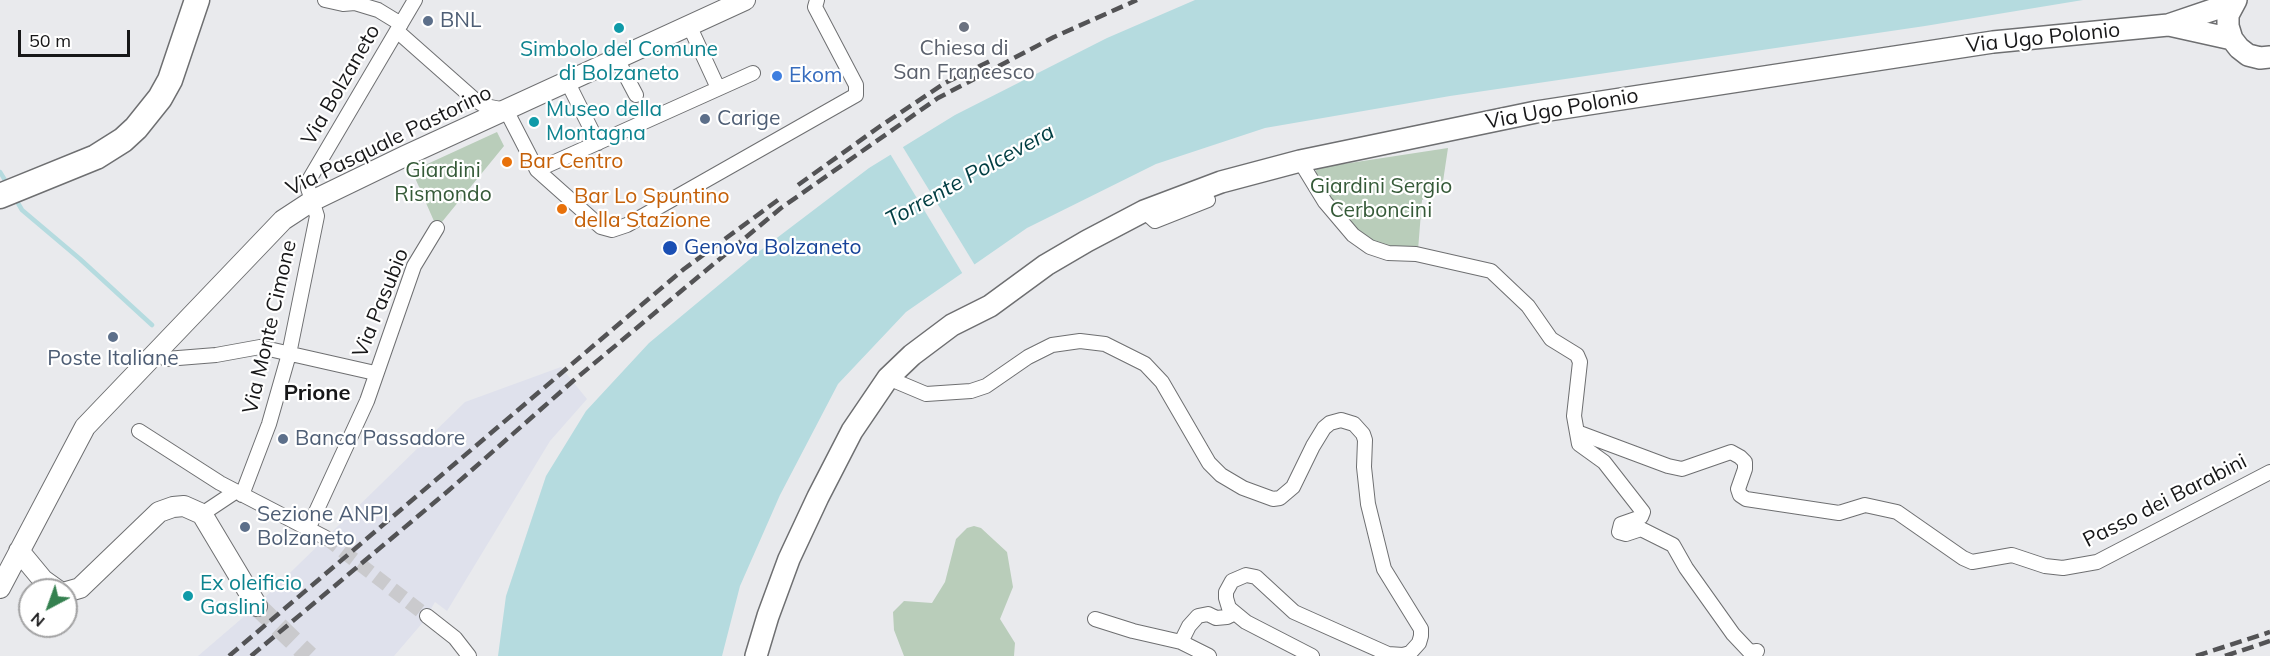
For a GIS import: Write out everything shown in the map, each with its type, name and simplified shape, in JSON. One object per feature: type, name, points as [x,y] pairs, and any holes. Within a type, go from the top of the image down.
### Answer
[{"type":"highway","points":[[0,196],[96,157],[117,144],[136,128],[160,98],[170,80],[197,0]]},
{"type":"main road","name":"Via Pasquale Pastorino","points":[[0,588],[85,427],[283,220],[312,201],[745,0]]},
{"type":"main road","name":"Via Ugo Polonio","points":[[756,656],[789,559],[818,497],[852,430],[888,378],[952,325],[990,306],[1046,265],[1144,211],[1227,181],[1300,161],[1536,112],[1993,42],[2168,24],[2234,2]]},
{"type":"main road","name":"Via Ugo Polonio","points":[[2234,2],[2228,15],[2228,26],[2232,39],[2248,55],[2260,58],[2270,57]]},
{"type":"main road","name":"Via Ugo Polonio","points":[[2168,24],[2232,39]]},
{"type":"main road","points":[[78,589],[162,511],[184,506],[202,513],[257,606]]},
{"type":"main road","points":[[19,551],[42,578]]},
{"type":"street","name":"Via Bolzaneto","points":[[325,0],[343,4],[355,3],[378,10],[399,28]]},
{"type":"street","name":"Via Bolzaneto","points":[[312,201],[308,188],[309,180],[415,0]]},
{"type":"street","points":[[399,28],[460,88],[485,106],[506,110],[537,170],[601,227],[617,229],[856,95],[856,85],[814,7],[817,0]]},
{"type":"street","points":[[689,25],[718,88]]},
{"type":"street","points":[[617,58],[636,95]]},
{"type":"street","points":[[537,170],[753,73]]},
{"type":"street","points":[[567,81],[598,143]]},
{"type":"street","points":[[1300,161],[1325,202],[1353,235],[1370,247],[1388,253],[1416,254],[1491,271],[1528,306],[1551,339],[1577,355],[1580,362],[1574,416],[1578,444],[1604,462],[1643,512],[1641,517],[1621,524],[1619,532],[1623,534],[1644,530],[1673,545],[1686,568],[1733,634],[1750,652],[1757,651]]},
{"type":"street","points":[[1144,211],[1155,221],[1208,200]]},
{"type":"street","name":"Via Monte Cimone","points":[[238,494],[269,424],[289,354],[317,216],[312,201]]},
{"type":"street","name":"Via Pasubio","points":[[309,527],[366,401],[414,266],[437,228]]},
{"type":"street","points":[[888,378],[926,394],[971,391],[986,386],[1028,357],[1052,345],[1080,341],[1105,344],[1145,364],[1162,382],[1209,463],[1221,475],[1243,488],[1273,499],[1280,498],[1293,487],[1312,446],[1324,428],[1330,423],[1341,420],[1354,424],[1365,440],[1364,467],[1368,504],[1384,569],[1421,629],[1419,643],[1410,653],[1396,656],[1294,612],[1260,580],[1251,575],[1236,579],[1228,586],[1226,598],[1229,608],[1246,622],[1312,656]]},
{"type":"street","points":[[156,351],[166,359],[216,355],[260,347],[375,373]]},
{"type":"street","points":[[139,431],[238,494],[309,527],[326,538]]},
{"type":"street","name":"Passo dei Barabini","points":[[1577,432],[1682,469],[1731,452],[1745,462],[1745,470],[1738,489],[1740,495],[1746,499],[1839,513],[1865,504],[1897,512],[1972,562],[2012,555],[2045,566],[2063,568],[2097,562],[2270,472]]},
{"type":"street","points":[[202,513],[238,494]]},
{"type":"street","points":[[1181,642],[1198,616],[1208,614],[1216,618],[1227,617],[1235,613]]},
{"type":"street","points":[[427,616],[454,638],[469,656]]},
{"type":"street","points":[[1095,619],[1181,642],[1209,656]]},
{"type":"shaded area","points":[[561,367],[587,399],[550,441],[447,611],[435,602],[424,621],[394,656],[198,656],[254,608],[465,402]]},
{"type":"green space","name":"Giardini Rismondo","points":[[497,132],[504,146],[437,228],[412,171]]},
{"type":"green space","name":"Giardini Sergio Cerboncini","points":[[1448,148],[1442,188],[1422,200],[1418,250],[1387,250],[1367,242],[1329,199],[1315,173],[1317,168]]},
{"type":"green space","points":[[974,526],[981,528],[1007,552],[1013,587],[1000,619],[1015,643],[1014,656],[904,656],[894,630],[893,612],[904,601],[932,603],[945,582],[956,539],[967,528]]},
{"type":"water","name":"Torrente Polcevera","points":[[1195,0],[2083,0],[1925,26],[1450,96],[1265,128],[1156,164],[1027,228],[906,312],[838,384],[780,495],[740,586],[722,656],[498,656],[506,596],[546,476],[586,411],[649,343],[761,250],[869,168],[955,115],[1107,38]]},
{"type":"pier","points":[[901,144],[976,267],[964,276],[889,152]]},
{"type":"waterway","points":[[0,172],[8,185]]},
{"type":"waterway","points":[[15,198],[22,210],[152,325]]},
{"type":"tunnel","points":[[326,538],[427,616]]},
{"type":"tunnel","points":[[257,606],[309,656]]},
{"type":"railway","points":[[251,656],[448,491],[573,381],[781,208],[938,98],[1054,37],[1137,0]]},
{"type":"railway","points":[[798,185],[945,83],[994,59]]},
{"type":"railway","points":[[229,656],[684,269],[778,200]]},
{"type":"railway","points":[[2196,656],[2270,632]]},
{"type":"railway","points":[[2225,656],[2270,641]]},
{"type":"place","name":"BNL","points":[[428,21]]},
{"type":"place","name":"Chiesa di San Francesco","points":[[964,27]]},
{"type":"place","name":"Simbolo del Comune di Bolzaneto","points":[[619,28]]},
{"type":"place","name":"Ekom","points":[[777,76]]},
{"type":"place","name":"Carige","points":[[705,119]]},
{"type":"place","name":"Museo della Montagna","points":[[534,122]]},
{"type":"place","name":"Bar Centro","points":[[507,162]]},
{"type":"place","name":"Bar Lo Spuntino della Stazione","points":[[562,209]]},
{"type":"place","name":"Genova Bolzaneto","points":[[670,248]]},
{"type":"place","name":"Poste Italiane","points":[[113,337]]},
{"type":"place","name":"Banca Passadore","points":[[283,439]]},
{"type":"place","name":"Sezione ANPI Bolzaneto","points":[[245,527]]},
{"type":"place","name":"Ex oleificio Gaslini","points":[[188,596]]},
{"type":"district","name":"Prione","points":[[317,393]]}]
